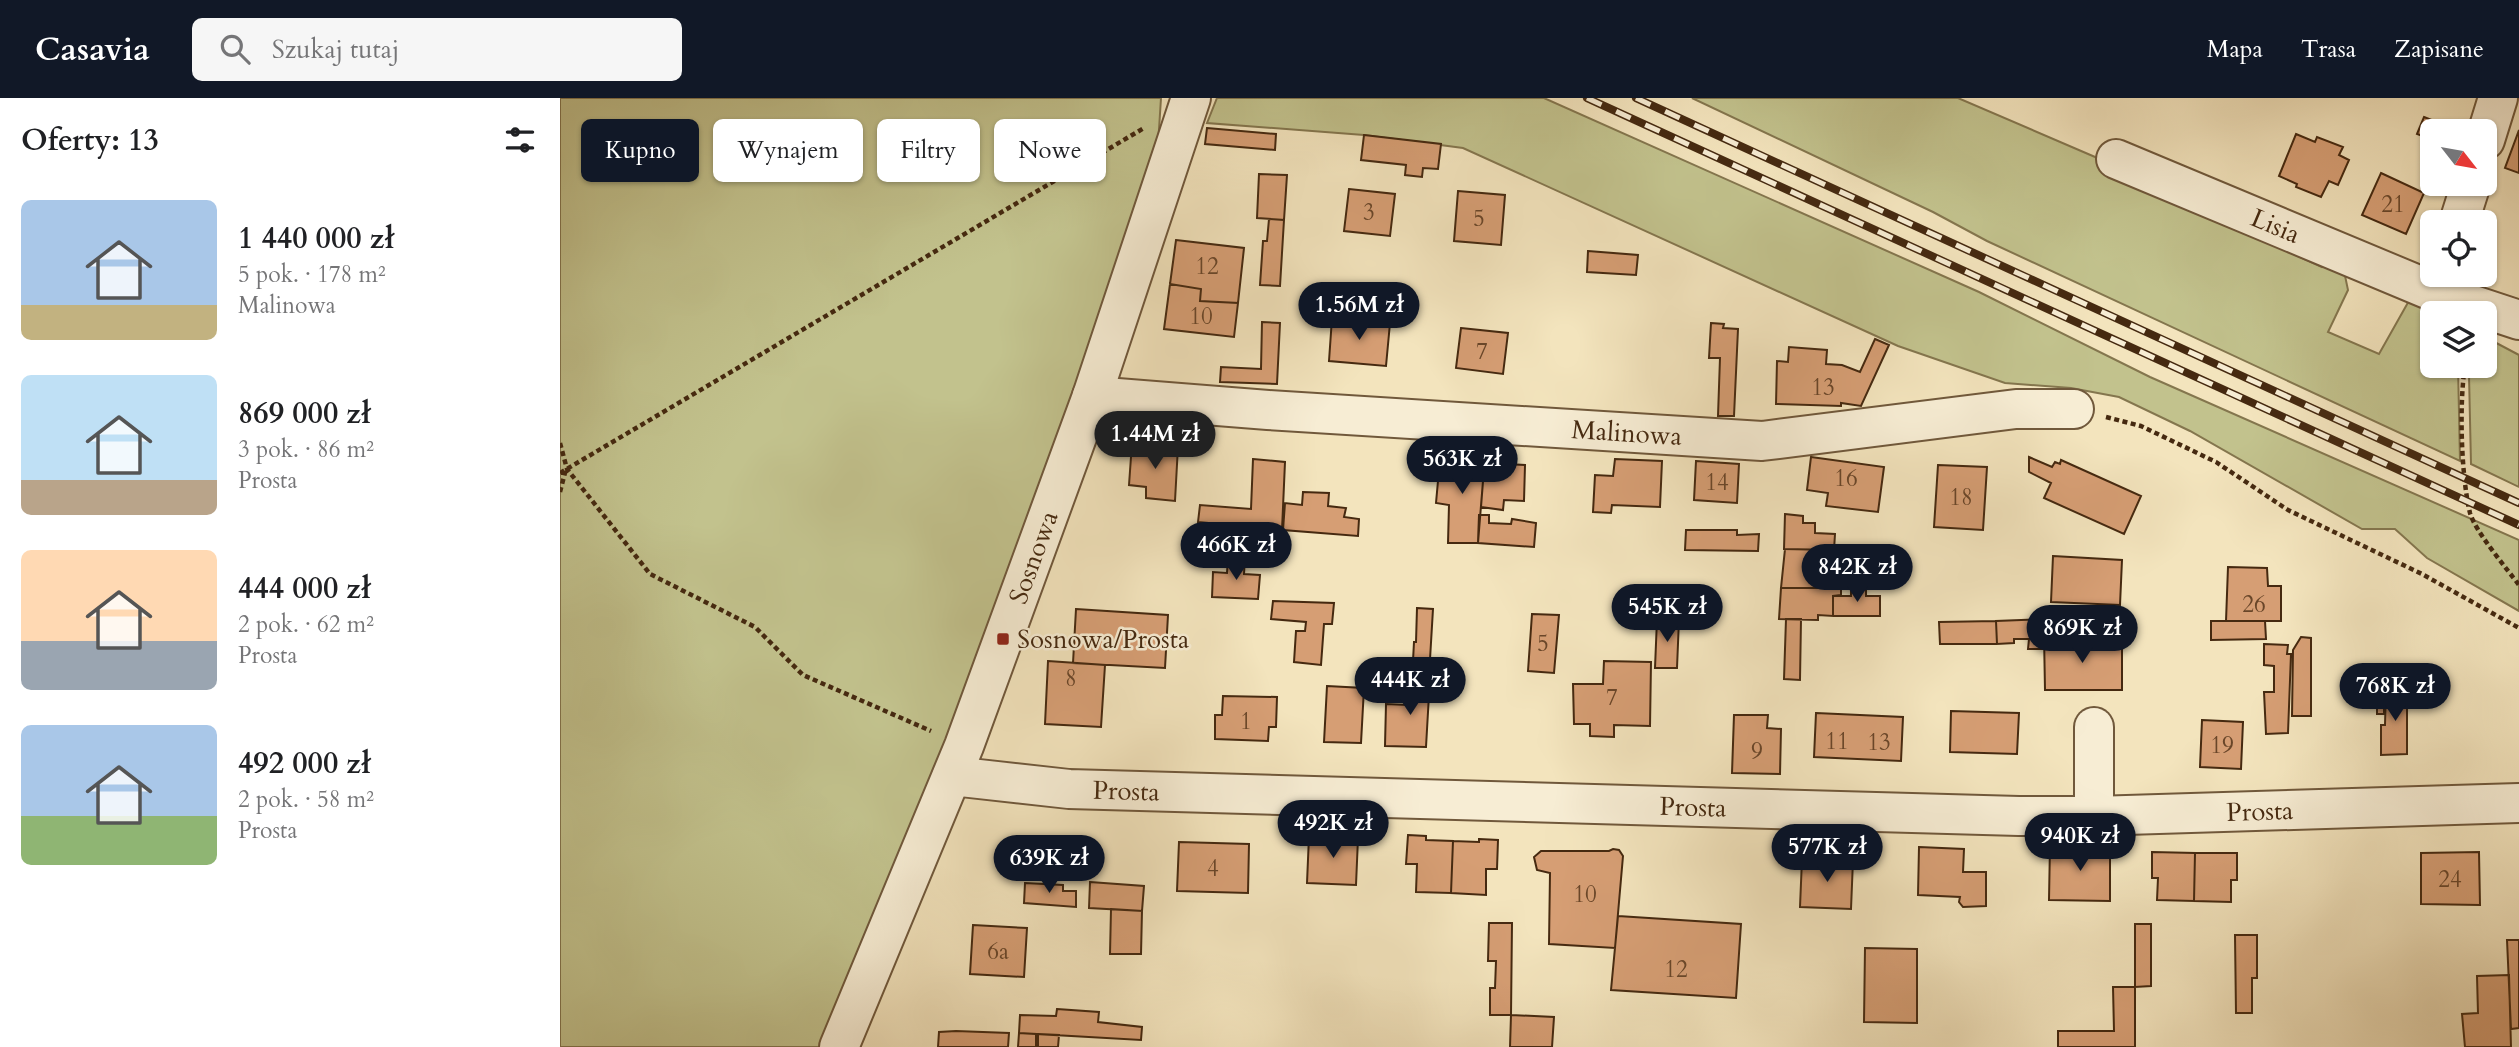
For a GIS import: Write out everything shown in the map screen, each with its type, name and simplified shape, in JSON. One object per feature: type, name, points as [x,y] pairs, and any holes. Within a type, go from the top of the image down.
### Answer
[{"type":"street","points":[[2492,119],[2498,98]]},
{"type":"street","name":"Sosnowa","points":[[839,1047],[958,761],[1092,396],[1189,105]]},
{"type":"street","name":"Lisia","points":[[2116,159],[2420,276]]},
{"type":"street","name":"Lisia","points":[[2447,287],[2519,320]]},
{"type":"street","name":"Malinowa","points":[[1092,396],[1268,410],[1762,441],[2016,409],[2074,409]]},
{"type":"street","points":[[2094,727],[2094,816]]},
{"type":"street","name":"Prosta","points":[[958,761],[1069,789],[2019,816],[2519,803]]},
{"type":"path","points":[[560,472],[1146,127],[1189,105]]},
{"type":"path","points":[[2464,378],[2462,417],[2470,514],[2519,585]]},
{"type":"path","points":[[2074,409],[2141,426],[2216,462],[2288,510],[2422,574],[2519,628]]},
{"type":"path","points":[[560,443],[567,469],[650,575],[755,627],[803,675],[958,761]]},
{"type":"path","points":[[560,492],[567,469]]},
{"type":"green space","points":[[560,98],[1161,98],[1158,145],[1056,446],[941,758],[820,1047],[560,1047]]},
{"type":"green space","points":[[1217,98],[1544,98],[1979,292],[2150,377],[2519,540],[2519,611],[2427,558],[2395,529],[2362,529],[2190,431],[2119,397],[2071,388],[2005,383],[1898,346],[1463,148],[1364,135],[1207,123]]},
{"type":"green space","points":[[1692,98],[1958,98],[2116,166],[2169,198],[2322,267],[2330,262],[2343,266],[2348,290],[2328,332],[2379,354],[2410,299],[2420,302],[2420,378],[2458,378],[2460,461],[1987,241],[1933,212]]},
{"type":"green space","points":[[2497,343],[2519,355],[2519,487],[2471,464],[2469,378],[2497,378]]},
{"type":"building","points":[[1207,128],[1276,134],[1275,150],[1205,144]]},
{"type":"building","points":[[2519,130],[2519,173],[2505,168]]},
{"type":"building","points":[[2296,134],[2315,142],[2317,137],[2343,147],[2339,155],[2349,160],[2338,185],[2329,181],[2321,197],[2296,187],[2297,184],[2279,176]]},
{"type":"building","points":[[1364,135],[1441,144],[1438,169],[1423,168],[1422,177],[1405,175],[1406,165],[1361,160]]},
{"type":"building","points":[[2381,173],[2420,191],[2420,196],[2423,196],[2406,234],[2362,215]]},
{"type":"building","points":[[1259,174],[1287,175],[1284,220],[1257,218]]},
{"type":"building","points":[[1349,189],[1395,194],[1390,236],[1344,231]]},
{"type":"building","points":[[1458,191],[1505,195],[1501,245],[1454,241]]},
{"type":"building","points":[[1269,219],[1284,220],[1280,286],[1260,285],[1263,241],[1267,241]]},
{"type":"building","points":[[1176,240],[1244,248],[1238,303],[1200,301],[1201,289],[1170,284]]},
{"type":"building","points":[[1588,251],[1638,255],[1636,275],[1587,272]]},
{"type":"building","points":[[1170,284],[1201,289],[1200,301],[1238,303],[1234,337],[1164,329]]},
{"type":"building","points":[[1332,318],[1390,323],[1386,366],[1329,361]]},
{"type":"building","points":[[1262,322],[1280,323],[1277,384],[1220,382],[1221,367],[1261,369]]},
{"type":"building","points":[[1711,323],[1724,324],[1723,328],[1738,329],[1734,416],[1718,416],[1720,358],[1709,358]]},
{"type":"building","points":[[1461,328],[1508,333],[1503,374],[1456,368]]},
{"type":"building","points":[[1875,339],[1889,345],[1861,406],[1841,403],[1841,406],[1776,404],[1777,361],[1788,362],[1789,347],[1827,350],[1826,364],[1842,365],[1860,372]]},
{"type":"building","points":[[1134,442],[1134,448],[1154,450],[1154,444],[1178,446],[1175,501],[1146,498],[1146,487],[1129,485]]},
{"type":"building","points":[[1463,454],[1485,456],[1478,543],[1448,543],[1449,505],[1436,503],[1440,459],[1463,460]]},
{"type":"building","points":[[1485,456],[1506,457],[1506,464],[1525,465],[1524,501],[1504,500],[1503,510],[1481,507]]},
{"type":"building","points":[[1811,457],[1884,467],[1878,512],[1826,506],[1828,493],[1807,490]]},
{"type":"building","points":[[2029,457],[2052,467],[2055,462],[2060,464],[2061,460],[2141,496],[2124,534],[2044,498],[2051,483],[2029,472]]},
{"type":"building","points":[[1253,459],[1285,462],[1282,530],[1198,522],[1200,505],[1251,509]]},
{"type":"building","points":[[1615,459],[1662,461],[1660,507],[1612,505],[1611,513],[1593,512],[1595,475],[1613,476]]},
{"type":"building","points":[[1696,461],[1739,464],[1737,503],[1694,500]]},
{"type":"building","points":[[1938,465],[1987,467],[1983,530],[1934,527]]},
{"type":"building","points":[[1303,492],[1329,493],[1328,506],[1346,508],[1344,517],[1359,519],[1358,536],[1283,530],[1285,503],[1302,505]]},
{"type":"building","points":[[1785,514],[1803,516],[1803,523],[1815,523],[1815,533],[1835,534],[1834,550],[1784,549]]},
{"type":"building","points":[[1479,515],[1489,515],[1489,523],[1511,524],[1512,519],[1536,523],[1534,547],[1478,543]]},
{"type":"building","points":[[1686,530],[1737,530],[1737,535],[1759,534],[1758,551],[1685,550]]},
{"type":"building","points":[[1785,549],[1834,550],[1835,588],[1781,588]]},
{"type":"building","points":[[1228,556],[1245,557],[1244,574],[1260,575],[1258,599],[1212,597],[1213,572],[1227,573]]},
{"type":"building","points":[[2053,556],[2122,560],[2120,605],[2051,602]]},
{"type":"building","points":[[2228,567],[2267,568],[2268,586],[2281,586],[2281,621],[2226,621]]},
{"type":"building","points":[[1851,587],[1866,587],[1866,596],[1880,596],[1880,616],[1833,616],[1833,596],[1851,596]]},
{"type":"building","points":[[1781,588],[1841,588],[1841,595],[1833,596],[1833,616],[1818,615],[1818,620],[1779,619]]},
{"type":"building","points":[[1273,601],[1334,603],[1332,624],[1324,624],[1321,665],[1294,662],[1296,631],[1305,631],[1306,622],[1271,619]]},
{"type":"building","points":[[1417,608],[1433,609],[1429,676],[1409,675],[1409,661],[1413,661],[1416,642]]},
{"type":"building","points":[[1076,609],[1168,615],[1165,668],[1073,663]]},
{"type":"building","points":[[1532,614],[1559,615],[1554,673],[1528,671]]},
{"type":"building","points":[[1657,619],[1679,619],[1677,668],[1655,668]]},
{"type":"building","points":[[1786,619],[1801,619],[1800,680],[1784,679]]},
{"type":"building","points":[[2045,619],[2044,649],[2028,649],[2029,639],[2014,639],[2014,643],[1997,644],[1996,621]]},
{"type":"building","points":[[1996,621],[1997,644],[1940,644],[1939,622]]},
{"type":"building","points":[[2211,621],[2265,621],[2266,639],[2211,640]]},
{"type":"building","points":[[2044,635],[2077,635],[2077,644],[2122,643],[2122,690],[2045,690]]},
{"type":"building","points":[[2301,637],[2311,638],[2311,716],[2292,716],[2293,650]]},
{"type":"building","points":[[2264,644],[2288,645],[2287,654],[2291,654],[2288,733],[2266,734],[2264,692],[2274,692],[2274,666],[2264,665]]},
{"type":"building","points":[[1048,661],[1105,665],[1101,727],[1045,724]]},
{"type":"building","points":[[1604,661],[1651,662],[1650,726],[1614,725],[1614,737],[1590,736],[1590,724],[1574,724],[1573,684],[1603,684]]},
{"type":"building","points":[[1410,676],[1430,677],[1426,747],[1385,746],[1386,704],[1408,705]]},
{"type":"building","points":[[1327,686],[1364,688],[1361,743],[1324,742]]},
{"type":"building","points":[[2377,686],[2384,686],[2384,714],[2377,714]]},
{"type":"building","points":[[2386,688],[2407,688],[2407,754],[2381,755],[2381,725],[2385,725]]},
{"type":"building","points":[[1223,696],[1277,697],[1276,727],[1269,727],[1268,741],[1215,739],[1215,715],[1222,715]]},
{"type":"building","points":[[1951,711],[2019,713],[2017,754],[1950,752]]},
{"type":"building","points":[[1816,713],[1903,717],[1901,761],[1814,757]]},
{"type":"building","points":[[1734,715],[1768,715],[1767,728],[1781,729],[1780,774],[1732,773]]},
{"type":"building","points":[[2202,720],[2243,722],[2241,769],[2200,767]]},
{"type":"building","points":[[1408,835],[1426,836],[1426,840],[1453,841],[1451,893],[1416,892],[1417,864],[1406,864]]},
{"type":"building","points":[[1309,836],[1358,838],[1356,885],[1307,883]]},
{"type":"building","points":[[1479,839],[1498,840],[1497,869],[1486,869],[1486,895],[1451,893],[1453,841],[1479,842]]},
{"type":"building","points":[[1179,842],[1249,844],[1248,893],[1177,891]]},
{"type":"building","points":[[2050,845],[2110,846],[2110,901],[2049,900]]},
{"type":"building","points":[[1919,847],[1964,849],[1963,872],[1986,872],[1986,906],[1963,907],[1959,902],[1960,897],[1918,895]]},
{"type":"building","points":[[1619,850],[1623,856],[1615,948],[1549,944],[1550,873],[1537,870],[1534,857],[1541,851]]},
{"type":"building","points":[[2152,852],[2195,853],[2194,901],[2157,900],[2158,878],[2152,878]]},
{"type":"building","points":[[2479,852],[2480,905],[2421,904],[2421,853]]},
{"type":"building","points":[[2195,853],[2237,853],[2237,880],[2231,880],[2231,902],[2194,901]]},
{"type":"building","points":[[1802,859],[1853,860],[1851,909],[1800,907]]},
{"type":"building","points":[[1090,882],[1144,886],[1142,911],[1089,908]]},
{"type":"building","points":[[1025,883],[1063,885],[1063,891],[1076,891],[1076,907],[1024,903]]},
{"type":"building","points":[[1111,909],[1142,911],[1141,954],[1110,954]]},
{"type":"building","points":[[1618,916],[1741,924],[1736,998],[1611,990]]},
{"type":"building","points":[[1489,923],[1512,923],[1511,1015],[1490,1015],[1490,988],[1495,988],[1496,961],[1488,961]]},
{"type":"building","points":[[2135,924],[2151,924],[2151,986],[2135,987]]},
{"type":"building","points":[[973,925],[1027,928],[1024,977],[970,974]]},
{"type":"building","points":[[2235,935],[2257,935],[2257,978],[2252,978],[2252,1013],[2236,1013]]},
{"type":"building","points":[[2507,940],[2519,940],[2519,1028],[2511,1029]]},
{"type":"building","points":[[1865,948],[1917,949],[1917,1023],[1864,1022]]},
{"type":"building","points":[[2509,975],[2511,1047],[2465,1047],[2462,1014],[2478,1013],[2477,976]]},
{"type":"building","points":[[2113,987],[2135,987],[2135,1047],[2058,1047],[2058,1031],[2114,1031]]},
{"type":"building","points":[[1057,1009],[1099,1012],[1098,1022],[1142,1027],[1141,1040],[1019,1033],[1020,1015],[1056,1016]]},
{"type":"building","points":[[1511,1015],[1554,1017],[1552,1047],[1510,1047]]},
{"type":"building","points":[[939,1032],[1009,1033],[1008,1047],[938,1047]]},
{"type":"building","points":[[1019,1033],[1036,1034],[1036,1047],[1018,1047]]},
{"type":"building","points":[[1038,1034],[1059,1035],[1058,1047],[1038,1047]]},
{"type":"railway","points":[[1587,98],[2519,525]]},
{"type":"railway","points":[[1636,98],[2519,503]]},
{"type":"place","name":"Sosnowa/Prosta","points":[[1003,639]]}]
